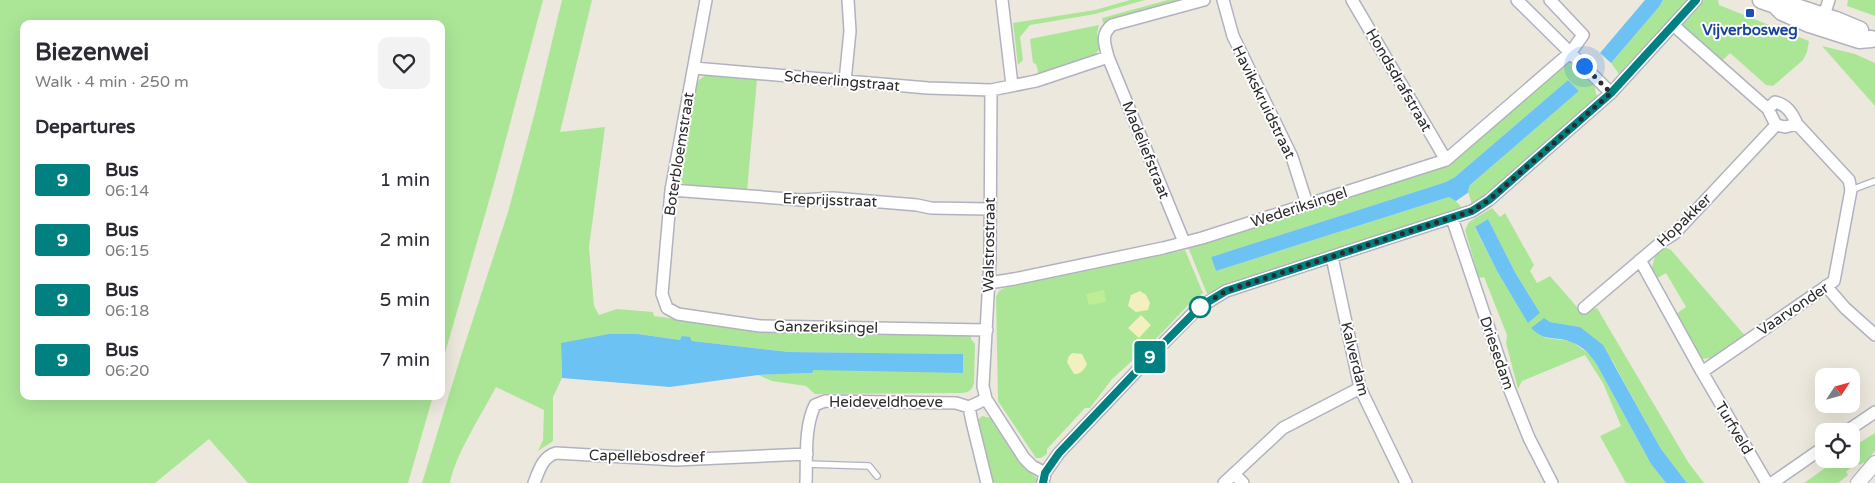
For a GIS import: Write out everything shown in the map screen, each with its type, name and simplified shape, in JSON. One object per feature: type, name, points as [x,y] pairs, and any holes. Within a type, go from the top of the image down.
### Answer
[{"type":"main road","points":[[1768,2],[1786,4],[1822,22],[1861,31],[1873,40]]},
{"type":"street","name":"Boterbloemstraat","points":[[667,308],[662,294],[672,190],[706,0]]},
{"type":"street","points":[[845,81],[850,31],[848,0]]},
{"type":"street","points":[[1002,0],[1012,85]]},
{"type":"street","name":"Madeliefstraat","points":[[1184,242],[1108,58],[1104,40],[1106,30],[1112,25],[1204,0]]},
{"type":"street","name":"Havikskruidstraat","points":[[1223,0],[1233,36],[1292,157],[1307,204]]},
{"type":"street","name":"Hondsdrafstraat","points":[[1352,0],[1446,160]]},
{"type":"street","points":[[1517,0],[1611,93]]},
{"type":"street","points":[[1550,0],[1584,35],[1571,52]]},
{"type":"street","points":[[987,483],[969,407],[986,400],[1024,458],[1044,478],[1059,453],[1197,309],[1209,300],[1226,291],[1472,211],[1489,200],[1611,93],[1696,0]]},
{"type":"street","points":[[1822,22],[1829,0]]},
{"type":"street","points":[[1673,25],[1768,109],[1776,124],[1785,127],[1797,124]]},
{"type":"street","name":"Wederiksingel","points":[[989,283],[1184,242],[1446,160],[1571,52]]},
{"type":"street","name":"Scheerlingstraat","points":[[694,68],[928,88],[991,90],[1036,81],[1108,58]]},
{"type":"street","name":"Walstrostraat","points":[[986,400],[984,386],[989,283],[991,90]]},
{"type":"street","points":[[1768,109],[1775,102],[1782,104],[1791,112],[1797,124],[1849,180],[1851,190]]},
{"type":"street","name":"Hopakker","points":[[1584,308],[1675,233],[1776,124]]},
{"type":"street","name":"Ereprijsstraat","points":[[672,190],[802,200],[833,198],[917,205],[931,208],[989,209]]},
{"type":"street","name":"Vaarvonder","points":[[1702,372],[1834,281],[1851,190]]},
{"type":"street","name":"Driesedam","points":[[1452,218],[1509,388],[1529,438],[1552,483]]},
{"type":"street","name":"Kalverdam","points":[[1332,257],[1360,388],[1406,483]]},
{"type":"street","name":"Turfveld","points":[[1640,260],[1702,372],[1767,483]]},
{"type":"street","points":[[1826,286],[1845,308],[1875,335]]},
{"type":"street","name":"Ganzeriksingel","points":[[667,308],[678,314],[760,326],[987,330]]},
{"type":"street","points":[[1224,483],[1283,428],[1360,388]]},
{"type":"street","name":"Heideveldhoeve","points":[[806,483],[811,414],[815,405],[825,401],[956,403],[969,407]]},
{"type":"street","points":[[1859,423],[1875,412]]},
{"type":"street","name":"Capellebosdreef","points":[[534,483],[544,460],[549,455],[556,453],[676,460],[807,459]]},
{"type":"street","points":[[1772,483],[1815,453]]},
{"type":"street","points":[[1858,483],[1875,463]]},
{"type":"street","points":[[1234,474],[1243,483]]},
{"type":"lane","points":[[1851,190],[1875,181]]},
{"type":"lane","points":[[807,459],[869,466],[877,476]]},
{"type":"green space","points":[[0,0],[543,0],[495,180],[445,353],[445,20],[20,20],[20,400],[432,400],[408,483],[248,483],[209,439],[155,483],[0,483]]},
{"type":"green space","points":[[562,0],[592,0],[560,132],[605,127],[589,247],[594,306],[599,315],[617,309],[653,312],[654,316],[757,330],[967,334],[971,336],[975,344],[974,383],[971,390],[960,393],[815,394],[806,386],[772,381],[758,375],[812,373],[814,370],[963,354],[789,352],[692,341],[691,338],[680,340],[638,334],[561,344],[562,378],[553,397],[553,441],[538,451],[543,440],[544,410],[496,387],[463,448],[450,483],[422,483],[508,212]]},
{"type":"green space","points":[[1130,0],[1145,0],[1095,14],[1030,25],[1020,37],[1023,60],[1018,65],[1013,23],[1095,10]]},
{"type":"green space","points":[[1168,0],[1184,0],[1103,23],[1102,18]]},
{"type":"green space","points":[[1663,0],[1688,0],[1619,74],[1611,63]]},
{"type":"green space","points":[[1703,0],[1718,0],[1719,5],[1809,41],[1803,60],[1773,86],[1766,85],[1730,53],[1722,61],[1687,31],[1682,23]]},
{"type":"green space","points":[[1848,0],[1875,0],[1875,16],[1847,6]]},
{"type":"green space","points":[[1099,25],[1097,33],[1100,48],[1094,56],[1039,75],[1036,64],[1033,63],[1030,39]]},
{"type":"green space","points":[[1822,46],[1855,54],[1875,63],[1875,106]]},
{"type":"green space","points":[[1569,61],[1595,87],[1598,96],[1472,205],[1468,191],[1470,185],[1579,91],[1568,80],[1455,177],[1446,182],[1211,257],[1216,271],[1449,197],[1454,199],[1463,209],[1231,283],[1207,294],[1188,247],[1441,167]]},
{"type":"green space","points":[[714,75],[757,79],[747,191],[689,186],[684,185],[679,178],[697,82],[704,76]]},
{"type":"green space","points":[[1492,208],[1500,217],[1505,213],[1534,265],[1530,271],[1537,283],[1550,276],[1583,314],[1593,307],[1597,308],[1688,462],[1704,483],[1687,483],[1661,449],[1612,360],[1580,327],[1550,322],[1544,319],[1545,338],[1571,341],[1592,356],[1651,464],[1666,483],[1626,483],[1600,436],[1621,426],[1603,383],[1585,355],[1522,381],[1518,389],[1506,343],[1507,335],[1484,277],[1479,278],[1465,230],[1469,222]],"holes":[[[1488,219],[1516,274],[1540,313],[1528,322],[1497,271],[1475,228]]]},
{"type":"green space","points":[[1663,246],[1671,250],[1747,338],[1740,342],[1738,340],[1711,358],[1701,359],[1676,314],[1686,307],[1666,273],[1656,279],[1651,271],[1656,253]]},
{"type":"green space","points":[[1185,250],[1203,293],[1193,300],[1154,341],[1112,379],[1090,408],[1085,408],[1047,449],[1047,454],[1041,458],[1036,458],[998,401],[996,297],[999,291],[1004,288]]},
{"type":"green space","points":[[1104,290],[1106,302],[1089,305],[1086,294]]},
{"type":"green space","points":[[982,416],[991,418],[1024,468],[1036,477],[1038,483],[993,483],[977,426],[978,420]]},
{"type":"green space","points":[[1875,433],[1875,450],[1868,461],[1860,465],[1860,442]]},
{"type":"green space","points":[[1825,468],[1850,468],[1846,472],[1848,475],[1838,483],[1804,483]]},
{"type":"sand","points":[[1140,291],[1146,295],[1150,303],[1148,310],[1136,312],[1128,306],[1131,295]]},
{"type":"sand","points":[[1141,315],[1151,325],[1139,338],[1128,328]]},
{"type":"sand","points":[[1072,353],[1082,354],[1087,364],[1084,370],[1078,374],[1074,374],[1067,362]]},
{"type":"water","points":[[1645,0],[1663,0],[1611,63],[1600,53]]},
{"type":"water","points":[[1568,80],[1579,91],[1470,185],[1469,192],[1456,201],[1449,197],[1216,271],[1211,257],[1446,182],[1455,177]]},
{"type":"water","points":[[1488,219],[1516,274],[1540,313],[1528,323],[1497,271],[1475,227]]},
{"type":"water","points":[[1544,318],[1550,322],[1580,327],[1603,345],[1661,449],[1687,483],[1666,483],[1651,464],[1597,365],[1586,351],[1565,340],[1541,336],[1531,328]]},
{"type":"water","points":[[609,334],[638,334],[680,340],[682,336],[690,337],[692,341],[789,352],[963,354],[963,373],[814,370],[812,373],[758,375],[670,387],[562,378],[561,343]]},
{"type":"bus line","name":"9","points":[[1043,483],[1045,473],[1059,453],[1151,356],[1209,300],[1226,291],[1472,211],[1489,200],[1621,84],[1696,0]]},
{"type":"place","name":"Vijverbosweg","points":[[1750,13]]},
{"type":"route","points":[[1200,307],[1226,291],[1472,211],[1489,200],[1611,93],[1584,66]]}]
